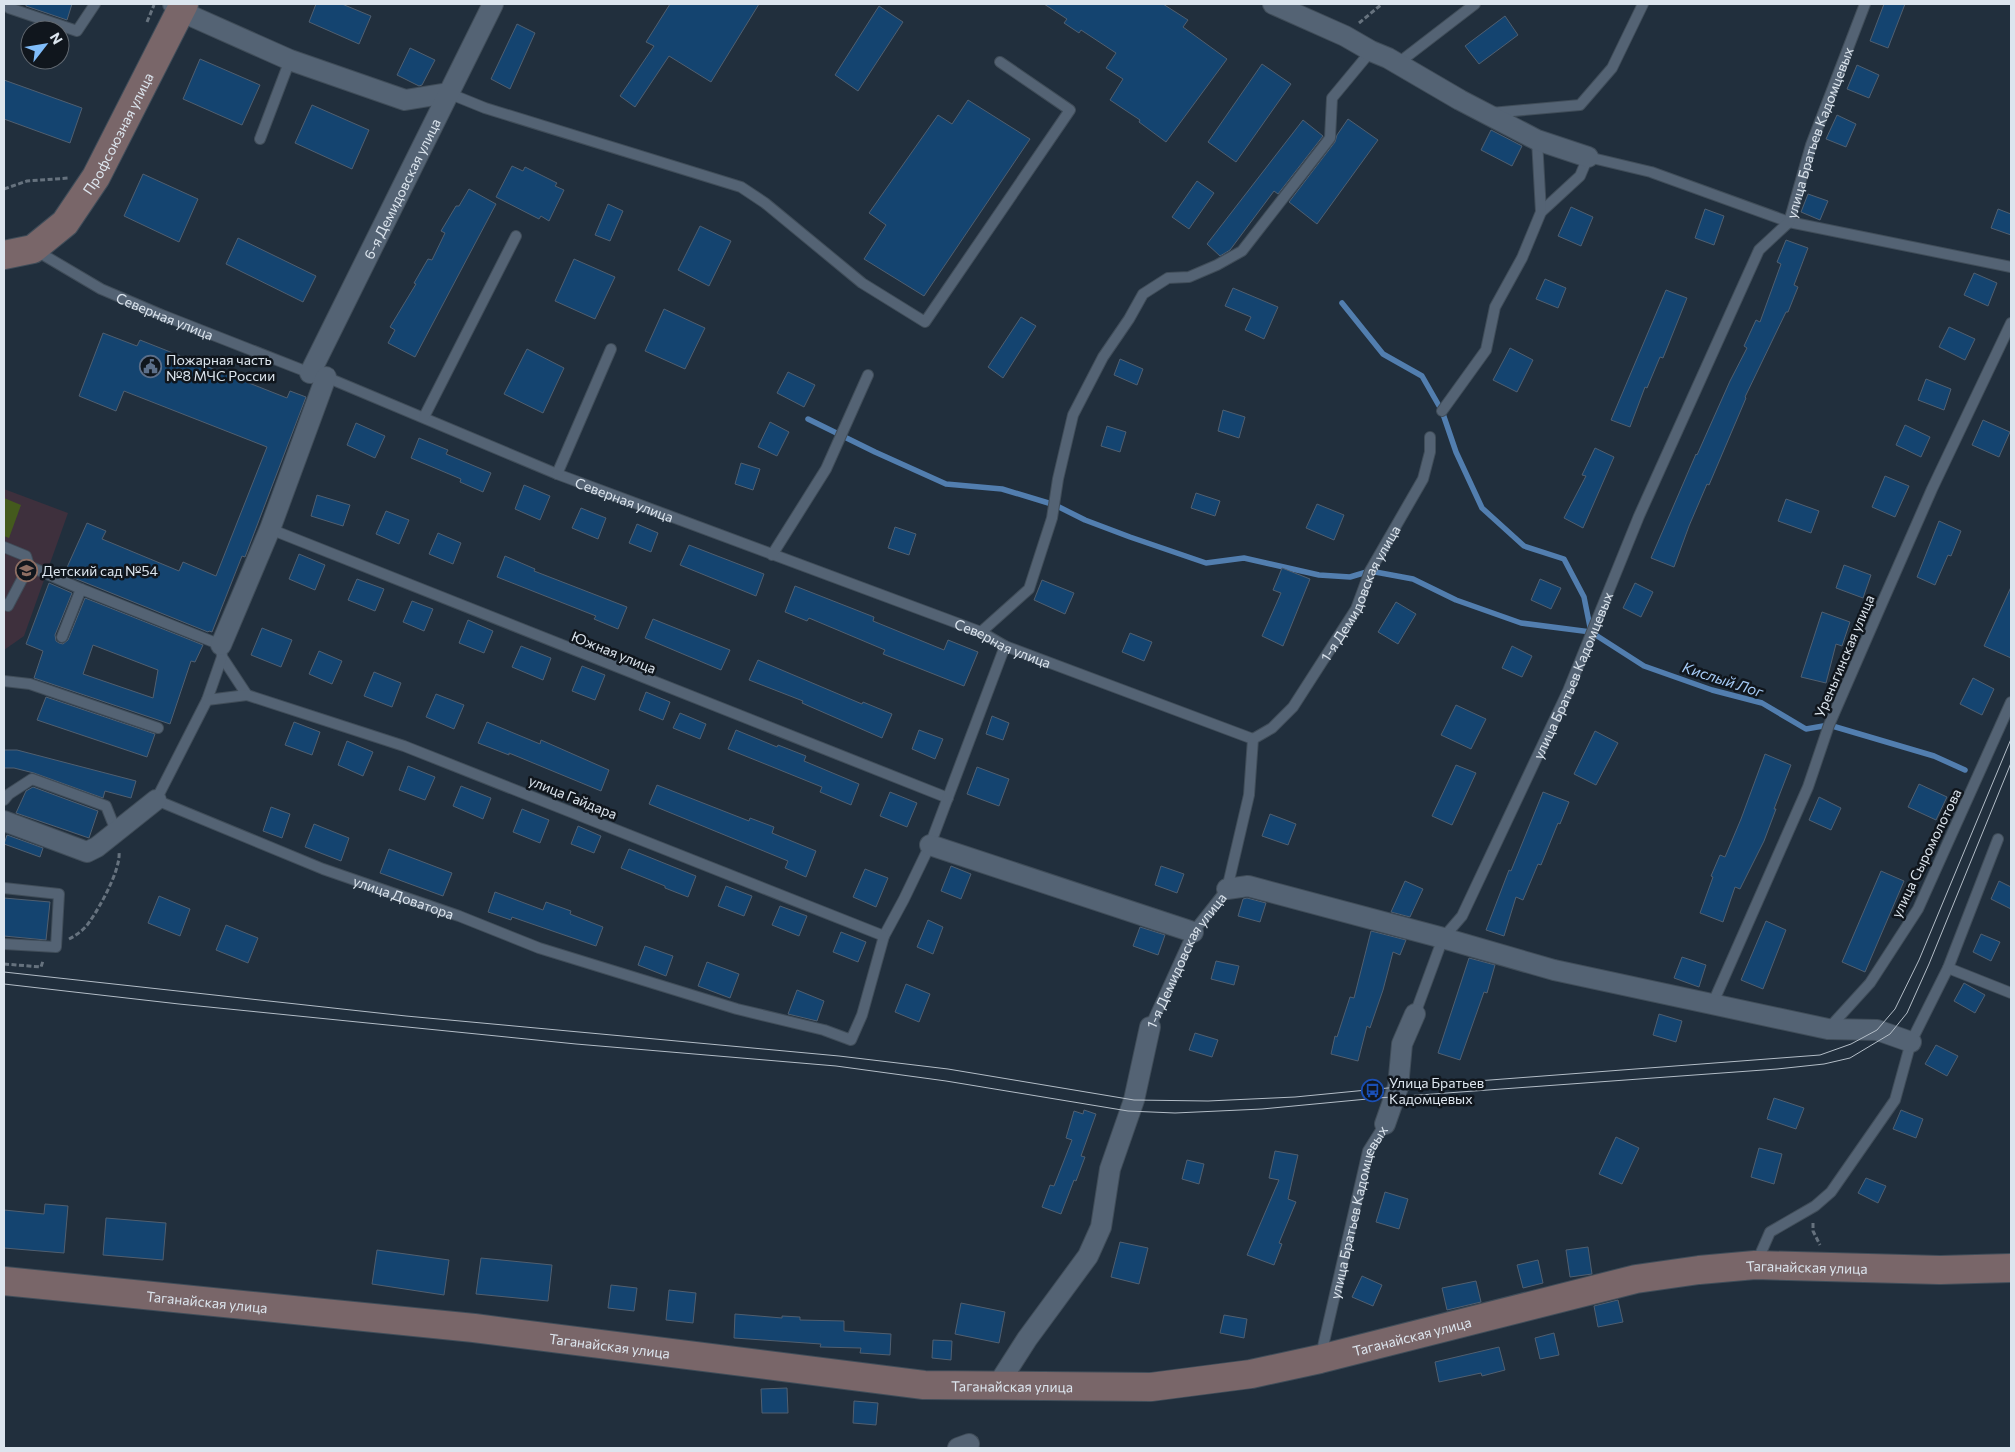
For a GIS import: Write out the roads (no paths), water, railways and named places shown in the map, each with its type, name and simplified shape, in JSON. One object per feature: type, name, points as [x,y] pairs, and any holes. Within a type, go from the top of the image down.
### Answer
[{"type":"main road","name":"Профсоюзная улица","points":[[33,249],[65,223],[96,177],[179,6]]},
{"type":"main road","points":[[4,255],[33,249]]},
{"type":"main road","name":"Таганайская улица","points":[[4,1281],[474,1328],[924,1385],[1152,1387],[1251,1374],[1320,1359],[1636,1279],[1699,1270],[1756,1265],[1940,1270],[2011,1268]]},
{"type":"street","name":"6-я Демидовская улица","points":[[221,651],[270,529],[318,375],[448,93],[493,4]]},
{"type":"street","points":[[1273,4],[1346,36],[1537,140],[1588,156]]},
{"type":"street","points":[[179,6],[290,60],[405,100],[448,93]]},
{"type":"street","points":[[4,821],[87,852],[97,847],[156,800]]},
{"type":"street","points":[[930,844],[1192,932]]},
{"type":"street","points":[[1227,889],[1248,886],[1554,970],[1828,1029],[1877,1030],[1911,1042]]},
{"type":"street","name":"улица Братьев Кадомцевых","points":[[1385,1124],[1398,1087],[1402,1044],[1416,1014]]},
{"type":"street","name":"1-я Демидовская улица","points":[[997,1386],[1028,1339],[1088,1256],[1101,1227],[1110,1169],[1128,1111],[1134,1100],[1150,1027]]},
{"type":"lane","points":[[11,4],[10,8],[77,31],[95,4]]},
{"type":"lane","points":[[1397,64],[1476,4]]},
{"type":"lane","points":[[1487,113],[1580,105],[1612,68],[1643,4]]},
{"type":"lane","name":"улица Братьев Кадомцевых","points":[[1416,1014],[1443,938],[1462,916],[1568,691],[1639,516],[1759,250],[1789,222],[1811,145],[1865,4]]},
{"type":"lane","points":[[981,632],[1029,589],[1052,518],[1058,479],[1073,415],[1103,357],[1129,319],[1143,294],[1168,278],[1189,277],[1217,265],[1242,251],[1330,138],[1332,98],[1371,51]]},
{"type":"lane","points":[[260,139],[290,60]]},
{"type":"lane","points":[[448,93],[495,111],[741,187],[765,203],[862,283],[925,322],[1070,110],[1000,62]]},
{"type":"lane","points":[[1537,140],[1541,212]]},
{"type":"lane","points":[[1442,411],[1486,350],[1495,307],[1522,258],[1541,212],[1580,176],[1588,156],[1651,172],[1789,222],[2011,266]]},
{"type":"lane","points":[[424,417],[516,236]]},
{"type":"lane","name":"Северная улица","points":[[33,249],[101,290],[424,417],[557,474],[981,632],[1005,646],[1253,739]]},
{"type":"lane","name":"Уреньгинская улица","points":[[1712,1005],[1808,787],[1829,725],[1878,610],[1932,489],[2011,323]]},
{"type":"lane","points":[[557,474],[611,349]]},
{"type":"lane","points":[[772,555],[826,469],[868,375]]},
{"type":"lane","name":"1-я Демидовская улица","points":[[1150,1027],[1192,932],[1227,889],[1249,795],[1253,739],[1272,728],[1293,707],[1356,609],[1370,571],[1423,479],[1430,452],[1430,437]]},
{"type":"lane","name":"Южная улица","points":[[270,529],[948,798]]},
{"type":"lane","points":[[4,548],[26,556],[29,566],[8,606],[4,604]]},
{"type":"lane","points":[[29,566],[221,651],[247,695],[207,700]]},
{"type":"lane","points":[[62,637],[81,589]]},
{"type":"lane","points":[[884,936],[904,900],[930,844],[1005,646]]},
{"type":"lane","points":[[156,800],[207,700],[221,651]]},
{"type":"lane","points":[[4,681],[30,684],[158,728]]},
{"type":"lane","name":"улица Гайдара","points":[[247,695],[404,746],[884,936]]},
{"type":"lane","name":"улица Сыромолотова","points":[[1828,1029],[1870,983],[1918,909],[2011,702]]},
{"type":"lane","points":[[4,800],[9,794],[32,780],[106,806],[116,831]]},
{"type":"lane","name":"улица Доватора","points":[[156,800],[323,869],[459,916],[539,948],[737,1009],[824,1030],[852,1040],[862,1015],[884,936]]},
{"type":"lane","points":[[1756,1265],[1770,1232],[1815,1206],[1832,1192],[1895,1100],[1911,1042],[1948,968],[1998,839]]},
{"type":"lane","points":[[4,888],[59,894],[56,947],[4,944]]},
{"type":"lane","points":[[1948,968],[2011,993]]},
{"type":"lane","name":"улица Братьев Кадомцевых","points":[[1320,1359],[1368,1151],[1385,1124]]},
{"type":"waterway","points":[[1342,303],[1383,354],[1422,376],[1442,411],[1456,452],[1482,508],[1524,546],[1564,559],[1584,597],[1591,632]]},
{"type":"waterway","name":"Кислый Лог","points":[[808,419],[946,484],[1002,489],[1055,505],[1085,520],[1206,563],[1244,558],[1319,575],[1350,577],[1370,571],[1413,579],[1456,600],[1521,623],[1591,632],[1644,666],[1712,690],[1762,703],[1806,729],[1829,725],[1934,756],[1965,770]]},
{"type":"tram line","points":[[4,972],[406,1016],[839,1056],[948,1069],[1134,1100],[1208,1101],[1295,1097],[1398,1087],[1820,1055],[1851,1044],[1877,1030],[1895,1009],[1919,960],[2011,739]]},
{"type":"tram line","points":[[4,984],[179,1004],[576,1044],[836,1066],[946,1081],[1128,1111],[1175,1113],[1262,1109],[1378,1098],[1824,1064],[1850,1058],[1890,1034],[1907,1013],[2011,763]]},
{"type":"place","name":"Пожарная часть №8 МЧС России","points":[[150,367]]},
{"type":"place","name":"Детский сад №54","points":[[26,570]]},
{"type":"place","name":"Улица Братьев Кадомцевых","points":[[1373,1090]]}]
